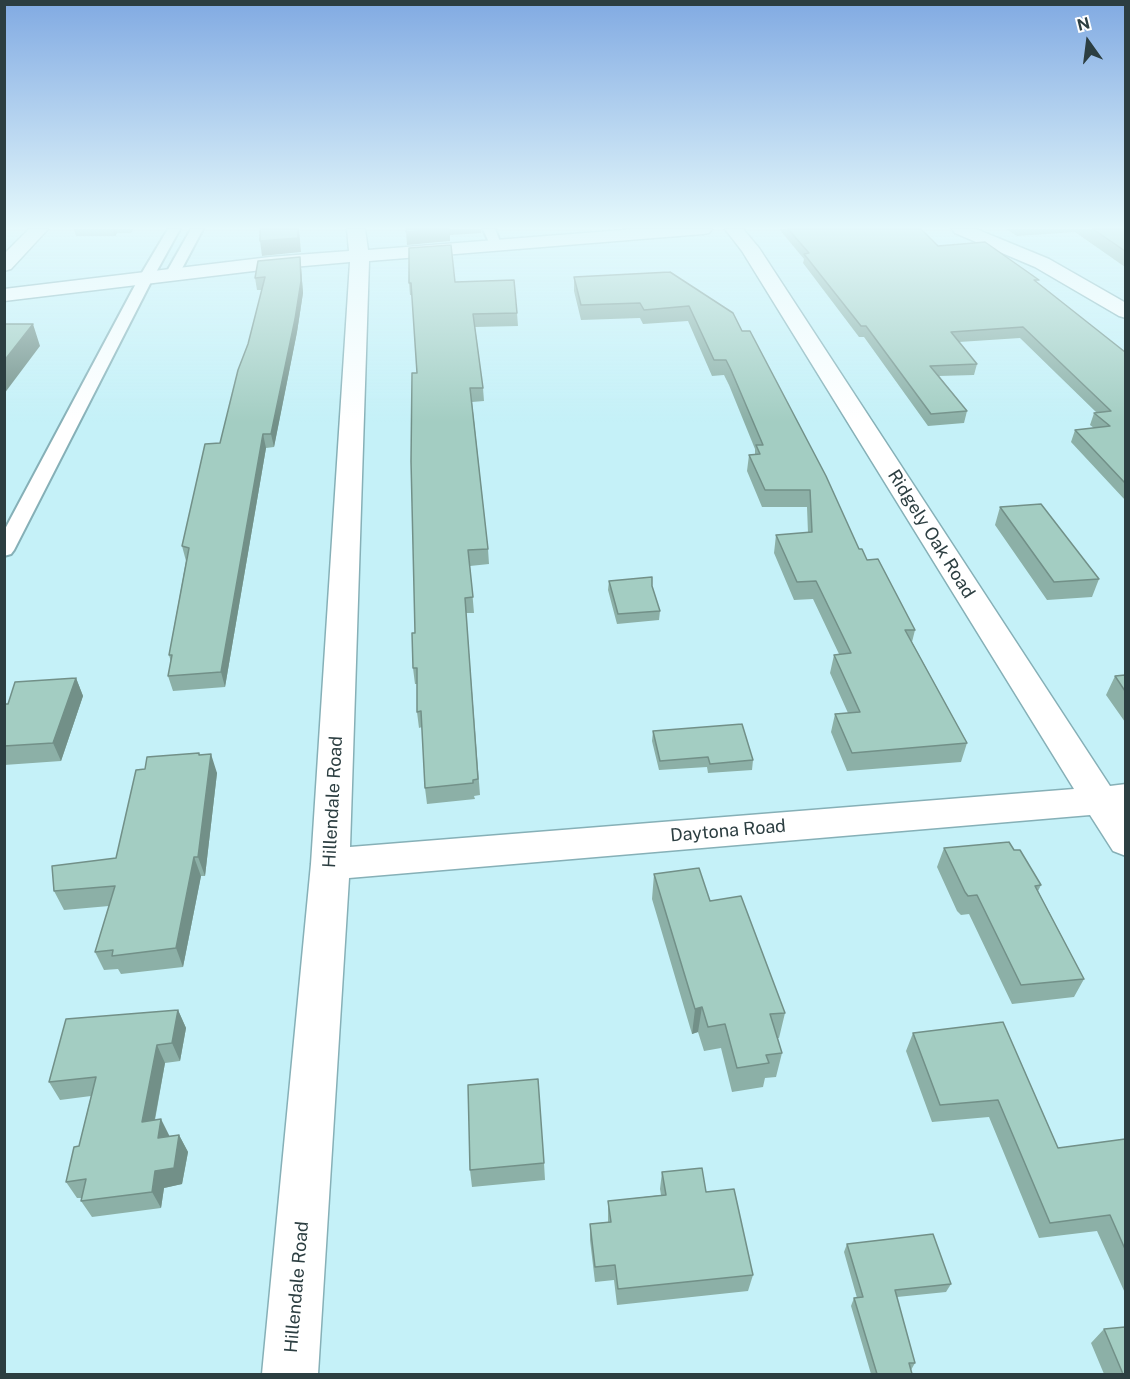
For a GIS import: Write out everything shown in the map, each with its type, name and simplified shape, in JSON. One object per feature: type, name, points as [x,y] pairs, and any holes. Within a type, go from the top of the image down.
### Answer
[{"type":"street","name":"Hillendale Road","points":[[290,1374],[330,864],[356,293]]},
{"type":"street","name":"Ridgely Oak Road","points":[[780,293],[1113,799],[1125,841]]},
{"type":"street","points":[[1093,293],[1125,312]]},
{"type":"street","name":"Daytona Road","points":[[330,864],[1113,799]]},
{"type":"lane","points":[[4,550],[138,293]]},
{"type":"building","points":[[261,293],[299,293],[271,434],[263,434],[221,672],[168,676],[172,655],[169,655],[189,548],[182,546],[205,444],[220,443],[238,370],[248,344]]},
{"type":"building","points":[[412,293],[515,293],[517,313],[473,314],[483,388],[470,388],[488,549],[468,550],[473,597],[465,598],[478,779],[473,780],[473,783],[425,788],[421,711],[417,712],[417,668],[413,668],[412,633],[415,633],[411,461],[412,373],[417,373]]},
{"type":"building","points":[[578,293],[703,293],[733,313],[742,331],[750,331],[826,476],[859,549],[862,549],[867,560],[878,559],[915,630],[905,630],[967,743],[852,753],[835,714],[860,712],[834,655],[851,653],[816,581],[797,582],[776,535],[812,532],[810,490],[765,490],[749,455],[760,454],[756,445],[763,445],[726,360],[714,360],[689,306],[644,310],[640,303],[581,305]]},
{"type":"building","points":[[835,293],[1051,293],[1125,352],[1125,483],[1075,430],[1110,426],[1094,413],[1111,411],[1023,327],[951,332],[977,364],[930,366],[967,411],[931,414],[866,326],[861,326]]},
{"type":"building","points":[[4,324],[33,324],[4,361]]},
{"type":"building","points":[[1041,504],[1099,579],[1054,582],[1000,507]]},
{"type":"building","points":[[652,577],[652,586],[660,611],[618,614],[609,581]]},
{"type":"building","points":[[1125,675],[1125,691],[1115,676]]},
{"type":"building","points":[[76,678],[53,743],[4,746],[4,704],[8,704],[15,682]]},
{"type":"building","points":[[742,724],[753,760],[710,764],[708,757],[660,761],[653,731]]},
{"type":"building","points":[[199,753],[199,755],[211,754],[198,857],[194,857],[176,948],[112,956],[113,950],[95,952],[115,886],[54,891],[52,866],[116,858],[136,770],[145,769],[147,757]]},
{"type":"building","points":[[1009,842],[1014,850],[1020,850],[1041,885],[1035,886],[1084,979],[1021,985],[977,895],[968,896],[965,892],[944,848]]},
{"type":"building","points":[[699,868],[710,901],[741,896],[785,1013],[770,1014],[782,1053],[766,1055],[769,1063],[737,1068],[725,1024],[708,1027],[702,1007],[695,1009],[654,874]]},
{"type":"building","points":[[178,1010],[172,1043],[157,1045],[142,1122],[161,1119],[158,1138],[179,1135],[174,1168],[155,1171],[152,1192],[81,1201],[86,1179],[66,1182],[74,1147],[79,1146],[96,1077],[49,1082],[66,1019]]},
{"type":"building","points":[[1003,1022],[1058,1148],[1125,1139],[1125,1249],[1110,1215],[1050,1223],[998,1100],[940,1105],[913,1033]]},
{"type":"building","points":[[538,1079],[544,1163],[470,1170],[468,1085]]},
{"type":"building","points":[[702,1168],[706,1192],[734,1189],[753,1275],[618,1289],[615,1265],[595,1267],[590,1224],[611,1222],[608,1201],[666,1195],[662,1172]]},
{"type":"building","points":[[933,1234],[951,1284],[895,1290],[915,1363],[909,1363],[912,1374],[877,1374],[854,1298],[863,1297],[847,1244]]},
{"type":"building","points":[[1125,1327],[1125,1374],[1123,1374],[1104,1329]]}]
